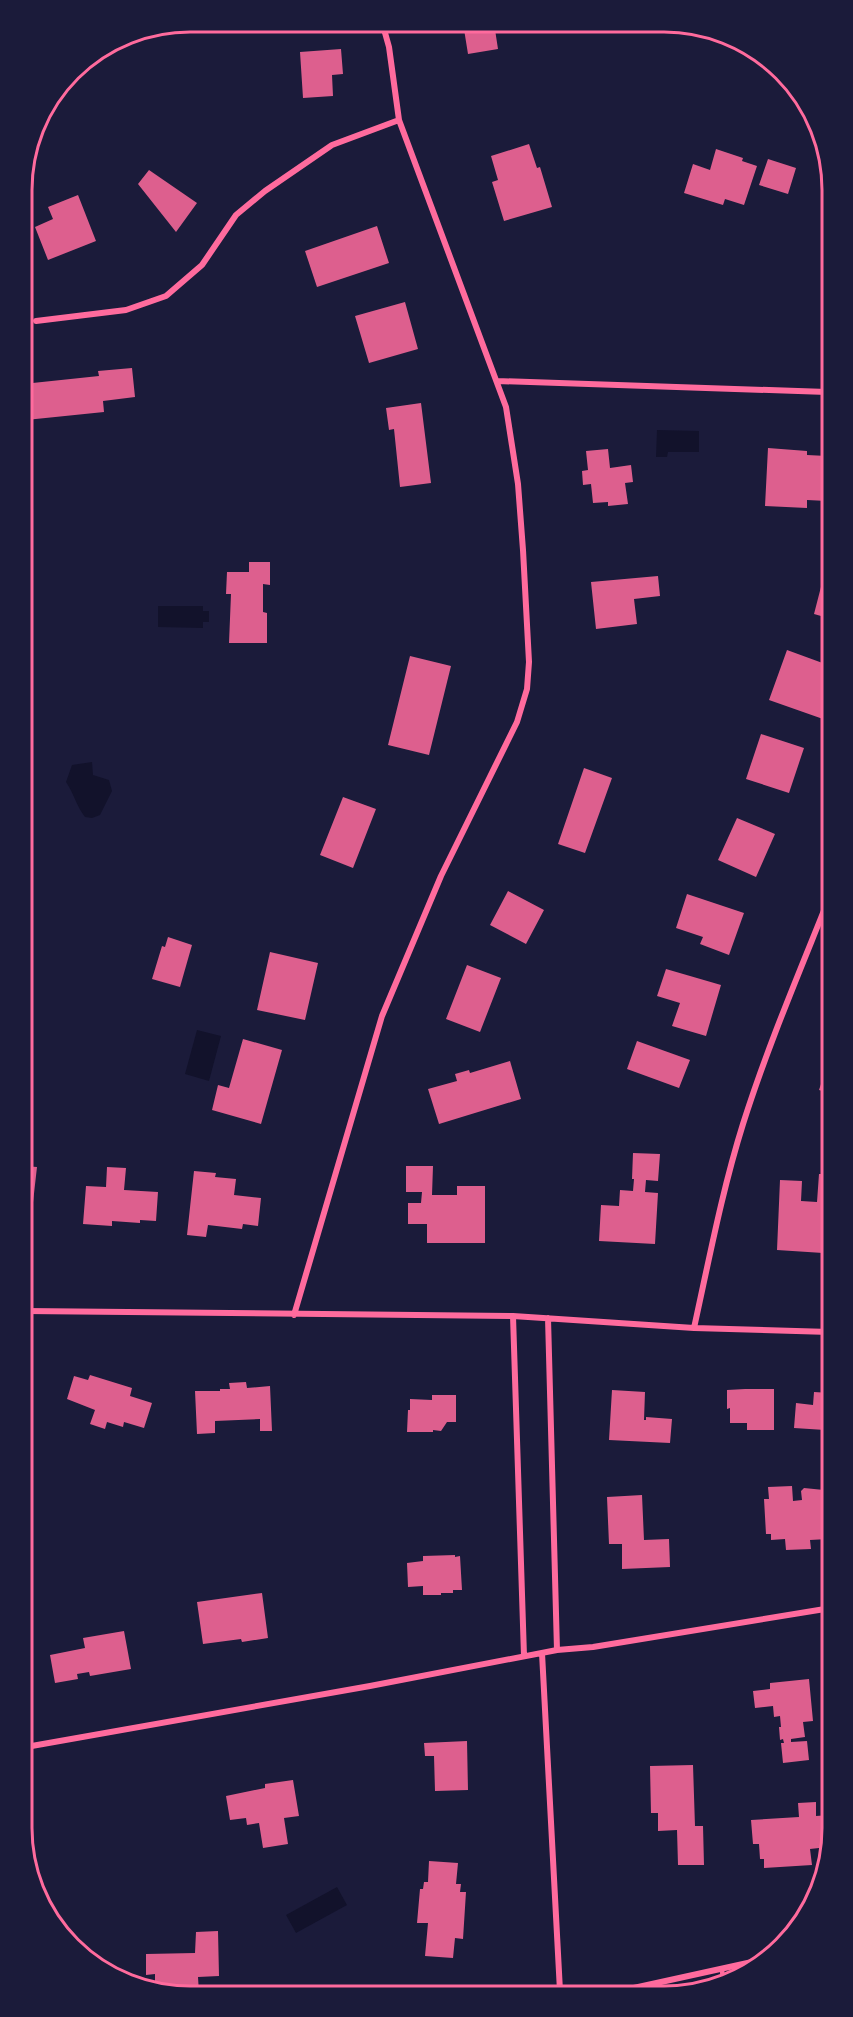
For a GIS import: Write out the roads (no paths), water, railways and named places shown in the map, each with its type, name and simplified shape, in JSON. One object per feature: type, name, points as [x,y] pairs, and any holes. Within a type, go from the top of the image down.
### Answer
[{"type":"street","points":[[294,1315],[382,1016],[441,876],[517,722],[527,689],[528,640],[518,484],[506,407],[399,120],[385,32]]},
{"type":"street","points":[[36,321],[126,310],[166,296],[202,265],[236,215],[265,191],[332,145],[399,120]]},
{"type":"street","points":[[497,381],[822,392]]},
{"type":"street","points":[[694,1328],[719,1214],[743,1125],[761,1071],[822,917]]},
{"type":"street","points":[[32,1311],[513,1316],[694,1328],[821,1332]]},
{"type":"street","points":[[513,1316],[524,1656]]},
{"type":"street","points":[[548,1318],[557,1650]]},
{"type":"street","points":[[32,1747],[557,1650],[593,1647],[821,1610]]},
{"type":"street","points":[[542,1653],[560,1986]]},
{"type":"street","points":[[644,1986],[741,1965]]},
{"type":"lane","points":[[722,1969],[722,1973]]}]
